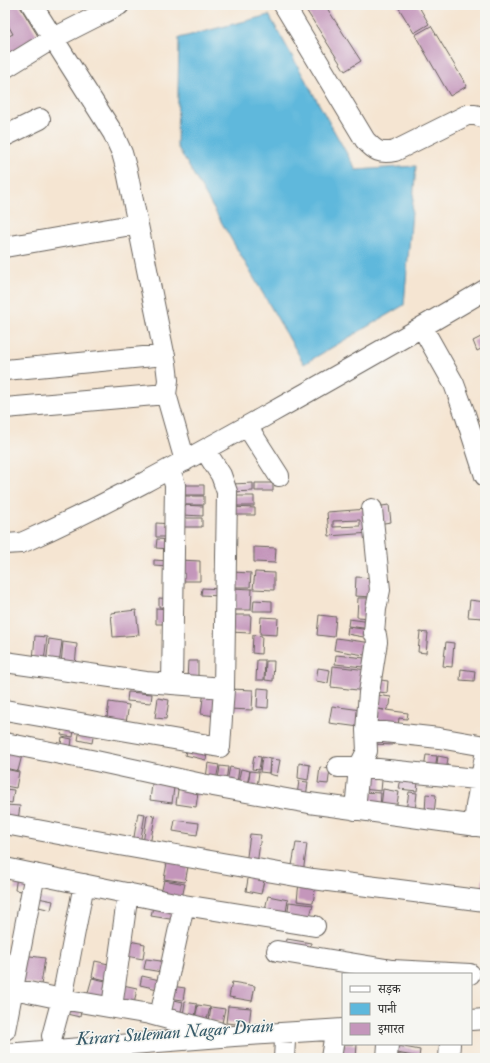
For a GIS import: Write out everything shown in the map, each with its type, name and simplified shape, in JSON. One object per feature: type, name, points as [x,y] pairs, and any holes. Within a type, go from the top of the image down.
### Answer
[{"type":"street","points":[[32,5],[112,133],[122,154],[127,171],[164,355],[168,380],[166,394],[178,465],[175,485],[172,684]]},
{"type":"street","points":[[284,5],[365,140],[372,148],[378,151],[387,152],[395,150],[467,115],[475,115],[485,118]]},
{"type":"street","points":[[5,68],[52,39],[111,7]]},
{"type":"street","points":[[5,136],[40,119]]},
{"type":"street","points":[[5,247],[137,224]]},
{"type":"street","points":[[5,544],[21,543],[75,519],[178,465],[485,290]]},
{"type":"street","points":[[422,327],[454,384],[485,476]]},
{"type":"street","points":[[5,370],[164,355]]},
{"type":"street","points":[[5,408],[166,394]]},
{"type":"street","points":[[247,426],[279,476]]},
{"type":"street","points":[[5,710],[220,747],[224,688],[227,492],[221,475],[205,450]]},
{"type":"street","points":[[355,810],[359,767],[367,751],[366,730],[369,693],[377,642],[376,635],[374,633],[375,617],[380,590],[372,510]]},
{"type":"street","points":[[6,666],[146,682],[224,688]]},
{"type":"street","points":[[366,730],[439,738],[485,746]]},
{"type":"street","points":[[5,743],[202,784],[355,810],[480,826],[476,806],[483,780],[485,756]]},
{"type":"street","points":[[338,767],[359,767],[483,780]]},
{"type":"street","points":[[5,824],[313,879],[485,901]]},
{"type":"street","points":[[5,868],[184,905],[315,926]]},
{"type":"street","points":[[5,1030],[11,984],[36,874]]},
{"type":"street","points":[[52,1036],[62,999],[84,884]]},
{"type":"street","points":[[112,1007],[128,893]]},
{"type":"street","points":[[160,1016],[184,905]]},
{"type":"street","points":[[276,951],[392,970],[450,973]]},
{"type":"street","points":[[472,974],[485,975]]},
{"type":"street","points":[[11,984],[62,999],[160,1016],[234,1036]]},
{"type":"street","points":[[472,1020],[485,1019]]},
{"type":"street","points":[[5,1054],[234,1036],[338,1034],[332,1058]]},
{"type":"street","points":[[387,1058],[388,1045]]},
{"type":"street","points":[[449,1058],[450,1045]]},
{"type":"water","points":[[269,15],[356,170],[416,166],[404,305],[304,364],[177,146],[179,38]]},
{"type":"building","points":[[5,5],[19,5],[41,41],[5,63],[5,38],[13,34],[5,20]]},
{"type":"building","points":[[303,5],[325,5],[361,61],[345,71]]},
{"type":"building","points":[[397,5],[418,5],[429,24],[414,33]]},
{"type":"building","points":[[431,26],[467,86],[450,96],[415,35]]},
{"type":"building","points":[[485,335],[485,347],[477,351],[473,341]]},
{"type":"building","points":[[253,483],[253,491],[233,492],[232,484]]},
{"type":"building","points":[[255,483],[273,483],[273,491],[255,491]]},
{"type":"building","points":[[182,485],[204,485],[204,495],[182,495]]},
{"type":"building","points":[[182,496],[204,496],[204,505],[182,505]]},
{"type":"building","points":[[232,496],[254,496],[254,506],[232,506]]},
{"type":"building","points":[[182,505],[203,506],[203,516],[182,515]]},
{"type":"building","points":[[389,505],[391,522],[377,524],[375,507]]},
{"type":"building","points":[[231,507],[255,508],[255,515],[231,515]]},
{"type":"building","points":[[368,509],[370,533],[329,536],[327,512]],"holes":[[[360,520],[360,526],[333,527],[333,521]]]},
{"type":"building","points":[[182,518],[202,518],[202,527],[183,527]]},
{"type":"building","points":[[156,523],[172,524],[172,537],[156,537]]},
{"type":"building","points":[[157,539],[171,540],[170,549],[156,548]]},
{"type":"building","points":[[254,547],[276,548],[275,563],[254,562]]},
{"type":"building","points":[[154,560],[168,561],[167,567],[154,566]]},
{"type":"building","points":[[179,560],[200,561],[200,581],[180,581]]},
{"type":"building","points":[[232,572],[251,573],[250,587],[231,587]]},
{"type":"building","points":[[255,572],[274,573],[274,590],[253,589]]},
{"type":"building","points":[[356,577],[374,578],[373,597],[355,596]]},
{"type":"building","points":[[202,588],[222,589],[222,596],[201,595]]},
{"type":"building","points":[[231,588],[252,589],[251,610],[231,610]]},
{"type":"building","points":[[159,598],[172,599],[172,608],[159,607]]},
{"type":"building","points":[[358,598],[373,598],[373,618],[357,617]]},
{"type":"building","points":[[254,600],[272,601],[272,611],[253,611]]},
{"type":"building","points":[[470,600],[485,602],[483,618],[468,617]]},
{"type":"building","points":[[156,608],[171,609],[171,624],[156,624]]},
{"type":"building","points":[[136,610],[139,635],[113,637],[111,613]]},
{"type":"building","points":[[230,615],[251,615],[250,633],[230,632]]},
{"type":"building","points":[[319,615],[336,617],[334,637],[317,635]]},
{"type":"building","points":[[261,617],[278,618],[277,635],[260,634]]},
{"type":"building","points":[[349,619],[371,622],[370,629],[348,626]]},
{"type":"building","points":[[348,627],[370,630],[369,638],[347,634]]},
{"type":"building","points":[[420,632],[428,633],[426,653],[418,652]]},
{"type":"building","points":[[253,635],[262,636],[261,654],[252,653]]},
{"type":"building","points":[[35,636],[47,637],[44,661],[33,660]]},
{"type":"building","points":[[336,638],[372,643],[370,656],[334,650]]},
{"type":"building","points":[[49,639],[62,641],[59,665],[46,664]]},
{"type":"building","points":[[63,642],[77,644],[75,666],[61,665]]},
{"type":"building","points":[[446,642],[454,643],[452,667],[443,666]]},
{"type":"building","points":[[336,655],[365,658],[363,667],[335,664]]},
{"type":"building","points":[[257,660],[265,660],[264,680],[256,680]]},
{"type":"building","points":[[188,661],[198,661],[198,680],[187,680]]},
{"type":"building","points":[[266,661],[274,661],[273,681],[265,680]]},
{"type":"building","points":[[333,666],[368,670],[366,691],[331,687]]},
{"type":"building","points":[[318,668],[330,670],[328,683],[316,681]]},
{"type":"building","points":[[461,669],[475,671],[474,681],[460,680]]},
{"type":"building","points":[[373,679],[388,681],[387,693],[371,691]]},
{"type":"building","points":[[258,688],[269,689],[268,708],[257,707]]},
{"type":"building","points":[[230,689],[253,690],[252,710],[228,709]]},
{"type":"building","points":[[204,690],[218,692],[216,716],[201,714]]},
{"type":"building","points":[[128,692],[152,694],[151,703],[127,701]]},
{"type":"building","points":[[376,695],[391,697],[390,705],[386,710],[408,713],[407,719],[399,718],[397,733],[370,730],[372,708],[384,710],[374,708]]},
{"type":"building","points":[[158,698],[169,700],[166,719],[155,718]]},
{"type":"building","points":[[109,702],[129,705],[125,728],[106,725]]},
{"type":"building","points":[[332,706],[361,710],[359,727],[329,723]]},
{"type":"building","points":[[64,720],[75,723],[73,737],[61,735]]},
{"type":"building","points":[[81,723],[95,726],[92,743],[78,740]]},
{"type":"building","points":[[373,733],[399,735],[393,745],[372,744]]},
{"type":"building","points":[[62,737],[72,739],[70,754],[60,752]]},
{"type":"building","points":[[188,742],[208,747],[206,760],[185,755]]},
{"type":"building","points":[[5,751],[22,755],[18,771],[5,768]]},
{"type":"building","points":[[426,755],[437,756],[435,771],[424,770]]},
{"type":"building","points":[[254,756],[261,757],[259,770],[252,769]]},
{"type":"building","points":[[438,756],[448,758],[446,773],[436,771]]},
{"type":"building","points":[[262,757],[270,759],[269,773],[260,772]]},
{"type":"building","points":[[271,759],[280,760],[277,776],[269,774]]},
{"type":"building","points":[[208,763],[219,765],[216,780],[206,778]]},
{"type":"building","points":[[299,763],[310,765],[308,780],[298,778]]},
{"type":"building","points":[[220,766],[228,767],[226,781],[218,780]]},
{"type":"building","points":[[230,767],[239,769],[237,783],[227,781]]},
{"type":"building","points":[[320,767],[330,769],[328,784],[318,783]]},
{"type":"building","points":[[363,768],[383,770],[381,791],[362,789]]},
{"type":"building","points":[[5,769],[19,772],[16,788],[5,786]]},
{"type":"building","points":[[241,769],[250,771],[247,785],[238,783]]},
{"type":"building","points":[[250,771],[259,772],[257,787],[248,785]]},
{"type":"building","points":[[402,772],[419,774],[417,791],[399,789]]},
{"type":"building","points":[[153,777],[175,780],[172,803],[150,800]]},
{"type":"building","points":[[299,781],[308,782],[306,797],[297,795]]},
{"type":"building","points":[[179,783],[199,786],[196,807],[176,804]]},
{"type":"building","points":[[5,789],[14,790],[12,803],[5,802]]},
{"type":"building","points":[[383,789],[399,792],[396,809],[381,807]]},
{"type":"building","points":[[361,792],[381,793],[380,809],[360,807]]},
{"type":"building","points":[[409,792],[417,793],[415,811],[406,810]]},
{"type":"building","points":[[426,794],[436,795],[434,814],[425,813]]},
{"type":"building","points":[[6,805],[20,806],[18,820],[5,819]]},
{"type":"building","points":[[138,813],[145,814],[140,844],[133,843]]},
{"type":"building","points":[[147,815],[155,816],[150,845],[143,844]]},
{"type":"building","points":[[175,820],[199,823],[197,835],[173,831]]},
{"type":"building","points":[[250,834],[261,835],[257,865],[246,864]]},
{"type":"building","points":[[296,843],[307,844],[303,873],[291,871]]},
{"type":"building","points":[[168,858],[189,862],[185,882],[164,879]]},
{"type":"building","points":[[484,869],[485,895],[481,895]]},
{"type":"building","points":[[249,873],[265,876],[261,894],[246,891]]},
{"type":"building","points":[[17,876],[30,877],[28,892],[15,890]]},
{"type":"building","points":[[164,880],[185,884],[181,902],[160,899]]},
{"type":"building","points":[[299,882],[316,884],[313,903],[297,901]]},
{"type":"building","points":[[268,896],[288,900],[285,918],[264,914]]},
{"type":"building","points":[[33,897],[53,901],[51,910],[31,905]]},
{"type":"building","points":[[154,902],[179,906],[176,920],[151,916]]},
{"type":"building","points":[[289,902],[313,905],[309,920],[287,920]]},
{"type":"building","points":[[287,939],[311,943],[309,956],[285,951]]},
{"type":"building","points":[[124,940],[145,944],[143,959],[121,955]]},
{"type":"building","points":[[23,955],[45,958],[41,985],[19,982]]},
{"type":"building","points":[[146,959],[168,962],[167,973],[144,969]]},
{"type":"building","points":[[95,961],[113,965],[111,981],[92,977]]},
{"type":"building","points":[[5,963],[15,964],[5,978]]},
{"type":"building","points":[[142,976],[164,981],[162,990],[140,985]]},
{"type":"building","points":[[92,978],[110,982],[106,1001],[87,996]]},
{"type":"building","points":[[232,982],[255,986],[252,1001],[229,997]]},
{"type":"building","points":[[118,984],[137,988],[134,1005],[115,1001]]},
{"type":"building","points":[[171,986],[185,988],[183,1000],[169,998]]},
{"type":"building","points":[[170,999],[183,1002],[180,1016],[167,1014]]},
{"type":"building","points":[[185,1002],[197,1004],[195,1018],[183,1015]]},
{"type":"building","points":[[82,1004],[80,1017],[62,1013]]},
{"type":"building","points":[[198,1005],[210,1007],[207,1020],[195,1018]]},
{"type":"building","points":[[228,1006],[251,1008],[249,1025],[226,1023]]},
{"type":"building","points":[[211,1007],[225,1009],[222,1023],[209,1021]]},
{"type":"building","points":[[342,1045],[357,1045],[356,1058],[335,1058]]},
{"type":"building","points":[[393,1045],[420,1050],[419,1057],[392,1052]]},
{"type":"building","points":[[392,1053],[410,1057],[410,1058],[391,1058]]},
{"type":"building","points":[[454,1054],[473,1057],[473,1058],[454,1058]]},
{"type":"water label","name":"Kirari Suleman Nagar Drain","points":[[175,1032]]}]
